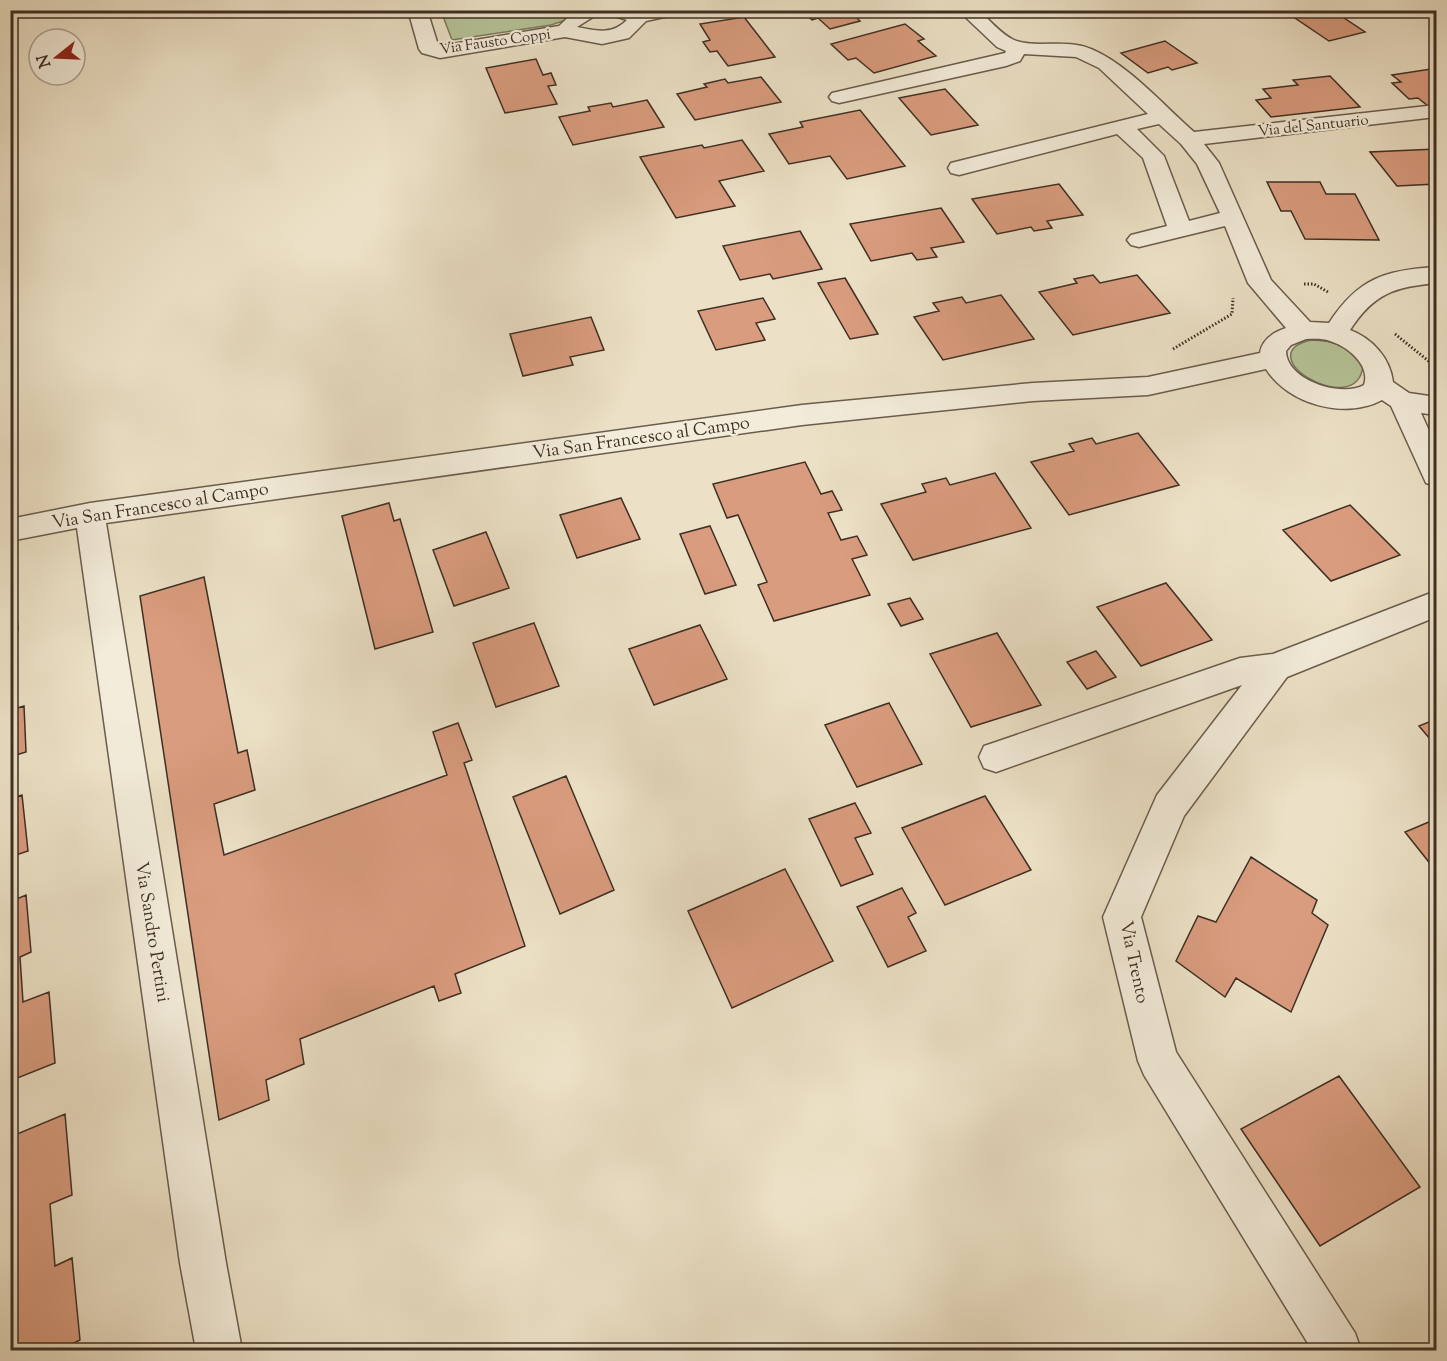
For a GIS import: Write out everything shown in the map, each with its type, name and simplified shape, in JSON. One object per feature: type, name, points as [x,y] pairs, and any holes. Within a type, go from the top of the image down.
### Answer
[{"type":"street","name":"Via Fausto Coppi","points":[[417,10],[429,49],[440,52],[565,31],[593,37],[612,36],[622,34],[639,17]]},
{"type":"street","name":"Via Fausto Coppi","points":[[565,31],[572,21],[582,14],[595,10]]},
{"type":"street","name":"Via Fausto Coppi","points":[[617,10],[639,17],[671,10]]},
{"type":"street","points":[[967,10],[1004,43],[1017,48],[1066,49],[1082,52],[1106,64],[1189,139],[1208,163],[1260,284],[1303,331]]},
{"type":"street","points":[[839,97],[1006,60],[1013,57],[1017,48]]},
{"type":"street","name":"Via del Santuario","points":[[1189,139],[1437,111]]},
{"type":"street","points":[[959,168],[1164,116]]},
{"type":"street","points":[[1123,128],[1153,156],[1181,231]]},
{"type":"street","points":[[1139,240],[1233,217]]},
{"type":"street","points":[[1335,333],[1358,301],[1382,285],[1437,274]]},
{"type":"street","points":[[1303,331],[1335,333],[1357,344],[1370,354],[1378,366],[1381,377],[1372,393],[1358,398],[1326,398],[1306,392],[1280,374],[1273,359],[1274,348],[1278,340],[1289,334],[1303,331]]},
{"type":"street","name":"Via San Francesco al Campo","points":[[10,530],[90,514],[802,415],[1033,392],[1148,386],[1273,359]]},
{"type":"street","points":[[1378,384],[1402,401],[1437,406]]},
{"type":"street","points":[[1402,401],[1437,476]]},
{"type":"street","name":"Via Sandro Pertini","points":[[90,514],[203,1263],[219,1350]]},
{"type":"street","points":[[996,757],[1240,672],[1275,666],[1437,604]]},
{"type":"street","name":"Via Trento","points":[[1275,666],[1170,806],[1122,916],[1158,1061],[1338,1350]]},
{"type":"green space","points":[[441,11],[571,11],[566,20],[551,25],[452,40]]},
{"type":"green space","points":[[1311,340],[1334,343],[1353,354],[1363,366],[1356,381],[1343,387],[1327,386],[1310,379],[1297,369],[1291,358],[1294,348]]},
{"type":"building","points":[[801,10],[879,11],[856,17],[860,21],[830,29],[818,18],[812,20]]},
{"type":"building","points":[[1315,10],[1332,10],[1365,32],[1329,41],[1292,16]]},
{"type":"building","points":[[744,17],[775,57],[728,66],[717,51],[710,52],[703,42],[710,40],[700,24]]},
{"type":"building","points":[[905,24],[924,39],[918,41],[936,56],[874,73],[856,58],[848,60],[831,44]]},
{"type":"building","points":[[1165,41],[1197,63],[1172,70],[1168,67],[1148,73],[1121,53]]},
{"type":"building","points":[[536,59],[543,75],[551,73],[556,85],[548,86],[557,104],[505,113],[486,68]]},
{"type":"building","points":[[1431,69],[1436,74],[1436,105],[1428,106],[1418,98],[1409,99],[1392,83],[1401,82],[1392,75]]},
{"type":"building","points":[[1330,76],[1360,107],[1271,117],[1256,100],[1271,98],[1263,89],[1298,85],[1293,80]]},
{"type":"building","points":[[761,77],[781,102],[695,120],[677,94],[707,87],[704,84],[725,79],[728,83]]},
{"type":"building","points":[[945,89],[978,125],[931,135],[899,98]]},
{"type":"building","points":[[647,100],[664,127],[573,145],[559,117],[590,111],[588,107],[611,103],[613,107]]},
{"type":"building","points":[[860,110],[905,166],[847,179],[830,156],[789,164],[769,134],[803,127],[800,122]]},
{"type":"building","points":[[742,140],[764,171],[719,181],[735,206],[676,218],[640,157],[702,145],[704,148]]},
{"type":"building","points":[[1436,149],[1436,184],[1397,186],[1370,152]]},
{"type":"building","points":[[1267,182],[1320,182],[1326,194],[1355,194],[1379,240],[1305,239],[1291,211],[1281,211]]},
{"type":"building","points":[[1059,184],[1083,215],[1047,221],[1052,228],[1034,231],[1031,227],[997,234],[972,199]]},
{"type":"building","points":[[941,208],[964,242],[931,248],[937,257],[917,260],[912,253],[871,261],[850,224]]},
{"type":"building","points":[[800,231],[822,269],[773,279],[770,274],[740,280],[723,246]]},
{"type":"building","points":[[1093,275],[1100,283],[1137,275],[1170,313],[1073,335],[1039,292],[1077,283],[1074,279]]},
{"type":"building","points":[[845,278],[878,334],[850,339],[818,283]]},
{"type":"building","points":[[1001,295],[1034,339],[943,360],[914,317],[939,311],[933,303],[962,297],[966,303]]},
{"type":"building","points":[[763,298],[775,319],[756,323],[765,340],[716,350],[698,311]]},
{"type":"building","points":[[591,317],[604,350],[570,357],[573,365],[523,376],[510,334]]},
{"type":"building","points":[[1138,433],[1179,485],[1069,515],[1031,462],[1074,451],[1069,444],[1092,438],[1096,444]]},
{"type":"building","points":[[805,462],[821,494],[832,491],[842,510],[828,513],[841,540],[857,536],[867,555],[852,559],[870,595],[774,621],[758,585],[767,582],[738,515],[727,518],[713,484]]},
{"type":"building","points":[[995,473],[1031,528],[913,560],[881,504],[926,492],[922,484],[946,478],[950,485]]},
{"type":"building","points":[[621,498],[640,539],[577,558],[560,515]]},
{"type":"building","points":[[389,503],[394,521],[400,519],[433,632],[375,649],[342,516]]},
{"type":"building","points":[[1350,505],[1400,555],[1331,581],[1283,530]]},
{"type":"building","points":[[710,526],[736,585],[705,594],[680,534]]},
{"type":"building","points":[[486,532],[509,588],[454,606],[433,550]]},
{"type":"building","points":[[204,577],[238,753],[247,750],[255,790],[214,804],[224,855],[447,775],[433,732],[458,723],[472,760],[464,763],[525,946],[455,974],[461,993],[439,1001],[434,986],[300,1039],[304,1064],[266,1080],[269,1100],[219,1120],[140,596]]},
{"type":"building","points":[[1166,583],[1212,640],[1141,666],[1097,607]]},
{"type":"building","points":[[15,589],[18,630],[10,632],[10,591]]},
{"type":"building","points":[[910,598],[923,619],[901,626],[888,604]]},
{"type":"building","points":[[534,623],[559,686],[496,707],[473,643]]},
{"type":"building","points":[[700,625],[727,679],[654,705],[629,649]]},
{"type":"building","points":[[997,633],[1041,705],[971,727],[930,654]]},
{"type":"building","points":[[10,641],[14,709],[24,706],[26,752],[10,757]]},
{"type":"building","points":[[1096,651],[1116,677],[1087,689],[1067,662]]},
{"type":"building","points":[[889,703],[922,764],[857,787],[825,725]]},
{"type":"building","points":[[1436,719],[1436,746],[1419,726]]},
{"type":"building","points":[[566,776],[614,890],[560,914],[513,797]]},
{"type":"building","points":[[22,795],[28,851],[10,857],[10,799]]},
{"type":"building","points":[[985,796],[1031,870],[945,905],[902,828]]},
{"type":"building","points":[[855,803],[871,833],[855,838],[873,874],[841,886],[809,819]]},
{"type":"building","points":[[1436,819],[1436,871],[1405,832]]},
{"type":"building","points":[[1251,857],[1317,900],[1312,913],[1328,925],[1291,1012],[1236,978],[1225,997],[1176,961],[1198,916],[1216,922]]},
{"type":"building","points":[[785,869],[833,961],[732,1008],[688,911]]},
{"type":"building","points":[[10,883],[12,901],[26,895],[31,952],[20,957],[23,1002],[49,992],[55,1063],[10,1081]]},
{"type":"building","points":[[902,888],[916,913],[908,917],[926,951],[888,967],[857,907]]},
{"type":"building","points":[[1339,1076],[1420,1187],[1320,1246],[1241,1129]]},
{"type":"building","points":[[65,1114],[72,1195],[50,1204],[55,1266],[72,1258],[80,1340],[66,1347],[66,1350],[10,1350],[10,1137]]}]
